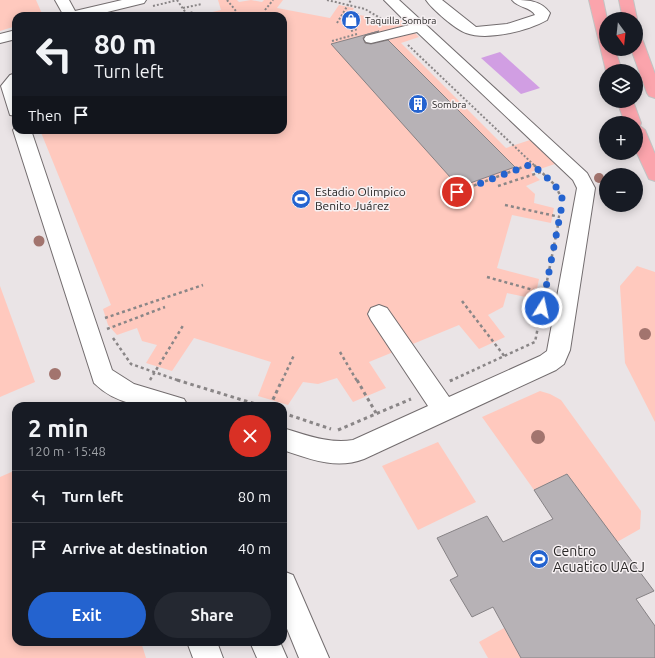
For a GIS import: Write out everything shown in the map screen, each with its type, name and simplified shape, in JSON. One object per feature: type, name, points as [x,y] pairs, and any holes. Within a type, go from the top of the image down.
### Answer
[{"type":"highway","points":[[596,0],[599,14]]},
{"type":"highway","points":[[626,0],[629,12]]},
{"type":"highway","points":[[640,56],[655,93]]},
{"type":"highway","points":[[643,147],[655,175]]},
{"type":"lane","points":[[62,0],[70,12]]},
{"type":"lane","points":[[89,12],[139,0]]},
{"type":"lane","points":[[287,440],[341,455],[355,451],[548,363],[556,357],[559,350],[586,188],[585,183],[391,0]]},
{"type":"lane","points":[[433,0],[469,30],[480,32],[530,22],[542,17],[543,13],[538,8],[519,0]]},
{"type":"lane","points":[[372,39],[419,27]]},
{"type":"lane","points":[[0,39],[12,35]]},
{"type":"lane","points":[[12,81],[9,86],[12,97]]},
{"type":"lane","points":[[24,134],[98,332],[102,376],[108,383],[163,402]]},
{"type":"lane","points":[[379,314],[445,411]]},
{"type":"lane","points":[[287,594],[314,658]]},
{"type":"lane","points":[[204,646],[208,658]]},
{"type":"lane","points":[[267,646],[272,658]]},
{"type":"path","points":[[177,0],[185,12]]},
{"type":"path","points":[[227,0],[236,11]]},
{"type":"path","points":[[265,10],[273,0]]},
{"type":"path","points":[[327,0],[348,4],[374,12],[386,22]]},
{"type":"path","points":[[337,23],[351,0]]},
{"type":"path","points":[[183,8],[202,4]]},
{"type":"path","points":[[405,42],[475,111],[555,185],[563,200],[562,206]]},
{"type":"path","points":[[457,192],[532,164]]},
{"type":"path","points":[[498,186],[541,172]]},
{"type":"path","points":[[505,205],[560,217]]},
{"type":"path","points":[[287,414],[335,430],[431,390],[535,342],[537,339],[544,293],[561,212]]},
{"type":"path","points":[[487,277],[544,293]]},
{"type":"path","points":[[103,319],[203,284]]},
{"type":"path","points":[[462,302],[504,357],[521,376]]},
{"type":"path","points":[[98,332],[165,307]]},
{"type":"path","points":[[98,332],[103,319],[102,314]]},
{"type":"path","points":[[140,395],[184,324]]},
{"type":"path","points":[[98,332],[131,364],[154,374],[248,402]]},
{"type":"path","points":[[340,352],[376,413]]},
{"type":"path","points":[[272,402],[294,355]]},
{"type":"shaded area","points":[[0,0],[36,0],[41,12],[12,12],[12,27],[0,31]]},
{"type":"shaded area","name":"Estadio Olimpico Benito Juárez","points":[[218,0],[237,0],[239,2],[251,0],[262,2],[264,0],[283,0],[277,8],[330,18],[339,5],[354,8],[351,14],[366,16],[371,20],[377,19],[383,25],[402,20],[419,37],[401,43],[506,148],[530,140],[555,164],[531,172],[540,180],[526,186],[535,194],[534,203],[554,208],[551,223],[512,215],[497,268],[539,279],[535,299],[507,293],[503,307],[488,315],[505,337],[479,349],[459,325],[369,362],[386,388],[353,402],[337,378],[318,384],[303,382],[288,405],[287,402],[278,402],[258,396],[271,362],[194,338],[172,371],[146,363],[157,345],[142,341],[137,328],[117,335],[108,325],[103,309],[111,305],[42,134],[287,134],[287,12],[212,12],[221,10]]},
{"type":"shaded area","points":[[500,52],[540,88],[521,94],[481,58]]},
{"type":"shaded area","points":[[637,266],[655,272],[655,422],[625,363],[620,286]]},
{"type":"shaded area","points":[[0,286],[35,382],[0,397]]},
{"type":"shaded area","points":[[540,391],[561,400],[641,511],[640,529],[617,542],[567,474],[534,490],[482,417]]},
{"type":"shaded area","points":[[438,442],[476,502],[418,530],[382,466]]},
{"type":"shaded area","points":[[12,472],[12,646],[142,646],[146,658],[0,658],[0,477]]},
{"type":"shaded area","points":[[504,628],[521,658],[488,658],[479,642]]},
{"type":"building","name":"Sombra","points":[[379,31],[365,35],[363,38],[365,43],[371,44],[388,40],[515,167],[459,187],[331,44]]},
{"type":"building","name":"Centro Acuatico UACJ","points":[[567,474],[654,591],[636,599],[655,626],[655,658],[521,658],[493,607],[472,617],[450,580],[458,576],[437,538],[487,516],[503,542],[553,519],[534,490]]},
{"type":"place","name":"Taquilla Sombra","points":[[351,20]]},
{"type":"place","name":"Sombra","points":[[418,104]]},
{"type":"place","name":"Estadio Olimpico Benito Juárez","points":[[301,199]]},
{"type":"place","name":"Centro Acuatico UACJ","points":[[539,559]]},
{"type":"route","points":[[457,192],[532,164],[555,185],[563,200],[542,308]]}]
